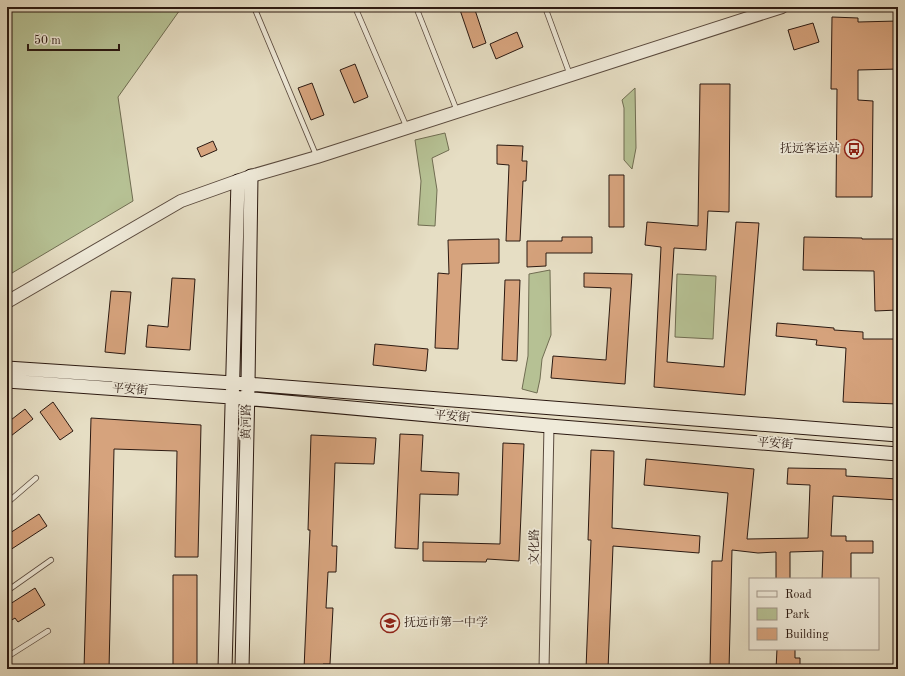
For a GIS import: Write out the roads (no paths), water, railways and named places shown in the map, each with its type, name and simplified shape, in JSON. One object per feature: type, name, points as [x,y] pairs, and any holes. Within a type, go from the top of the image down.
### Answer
[{"type":"main road","name":"黄河路","points":[[242,669],[251,176]]},
{"type":"main road","name":"黄河路","points":[[224,669],[238,181]]},
{"type":"main road","name":"平安街","points":[[7,368],[248,384],[898,435]]},
{"type":"main road","name":"平安街","points":[[7,381],[248,399],[549,426],[898,454]]},
{"type":"street","points":[[7,302],[181,201],[251,176],[317,157],[782,7]]},
{"type":"street","name":"文化路","points":[[544,669],[549,426]]},
{"type":"lane","points":[[254,7],[317,157]]},
{"type":"lane","points":[[355,7],[407,128]]},
{"type":"lane","points":[[416,7],[457,111]]},
{"type":"lane","points":[[545,7],[570,75]]},
{"type":"lane","points":[[7,503],[36,478]]},
{"type":"lane","points":[[7,591],[51,560]]},
{"type":"lane","points":[[7,657],[48,631]]},
{"type":"place","name":"抚远客运站","points":[[854,149]]},
{"type":"place","name":"抚远市第一中学","points":[[390,623]]}]
